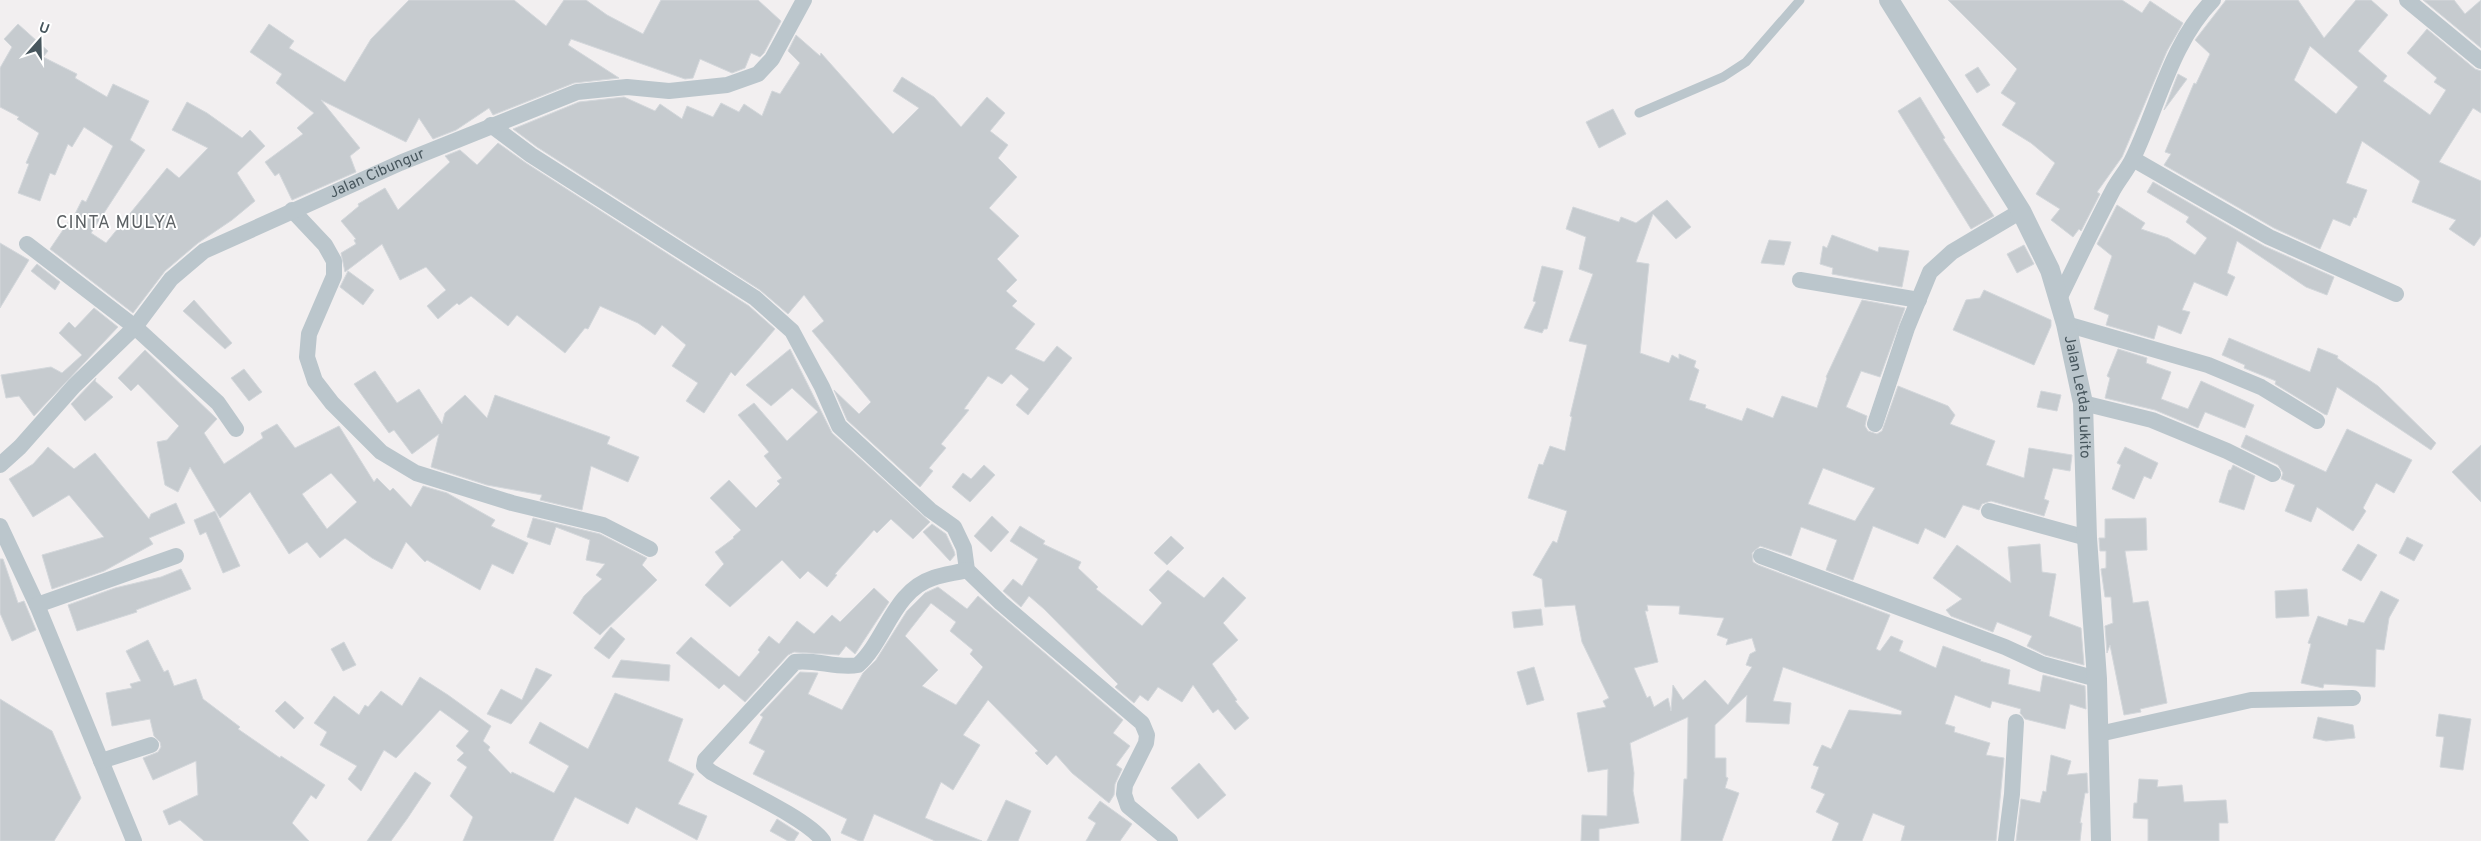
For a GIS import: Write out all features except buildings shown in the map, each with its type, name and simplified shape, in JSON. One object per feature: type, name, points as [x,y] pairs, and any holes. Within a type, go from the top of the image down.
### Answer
[{"type":"street","name":"Jalan Cibungur","points":[[0,465],[20,446],[74,386],[135,327],[171,279],[204,251],[292,210],[491,125],[577,92],[626,87],[669,91],[727,85],[758,74],[772,59],[804,0]]},
{"type":"street","name":"Jalan Letda Lukito","points":[[1889,0],[2021,211],[2050,270],[2066,324],[2083,403],[2087,538],[2098,679],[2101,841]]},
{"type":"street","points":[[2059,299],[2118,181],[2133,159],[2178,48],[2198,15],[2213,0]]},
{"type":"street","points":[[2407,0],[2481,61]]},
{"type":"street","points":[[491,125],[531,155],[755,298],[792,331],[822,387],[839,426],[930,510],[954,528],[964,548],[967,570],[1001,603],[1142,723],[1147,736],[1146,743],[1125,785],[1124,794],[1128,806],[1150,834],[1170,841]]},
{"type":"street","points":[[2133,159],[2269,238],[2396,294]]},
{"type":"street","points":[[292,210],[325,245],[334,261],[334,276],[309,334],[307,357],[315,381],[332,403],[381,452],[416,473],[512,503],[603,525],[650,549]]},
{"type":"street","points":[[1875,424],[1926,278],[1952,252],[2021,211]]},
{"type":"street","points":[[27,244],[135,327],[218,403],[236,429]]},
{"type":"street","points":[[1800,280],[1919,300]]},
{"type":"street","points":[[2066,324],[2208,365],[2261,387],[2317,421]]},
{"type":"street","points":[[2083,403],[2152,420],[2227,450],[2273,474]]},
{"type":"street","points":[[1989,511],[2087,538]]},
{"type":"street","points":[[0,526],[37,605],[134,841]]},
{"type":"street","points":[[37,605],[176,556]]},
{"type":"street","points":[[1761,556],[2005,647],[2042,664],[2098,679]]},
{"type":"street","points":[[823,841],[818,833],[798,820],[710,772],[704,766],[705,760],[795,662],[808,660],[850,667],[858,665],[881,637],[899,604],[917,586],[932,578],[967,570]]},
{"type":"street","points":[[2099,734],[2251,700],[2353,698]]},
{"type":"street","points":[[2006,841],[2012,794],[2016,722]]},
{"type":"street","points":[[101,761],[151,745]]},
{"type":"lane","points":[[1639,113],[1723,77],[1746,62],[1800,0]]},
{"type":"district","name":"CINTA MULYA","points":[[117,223]]}]
